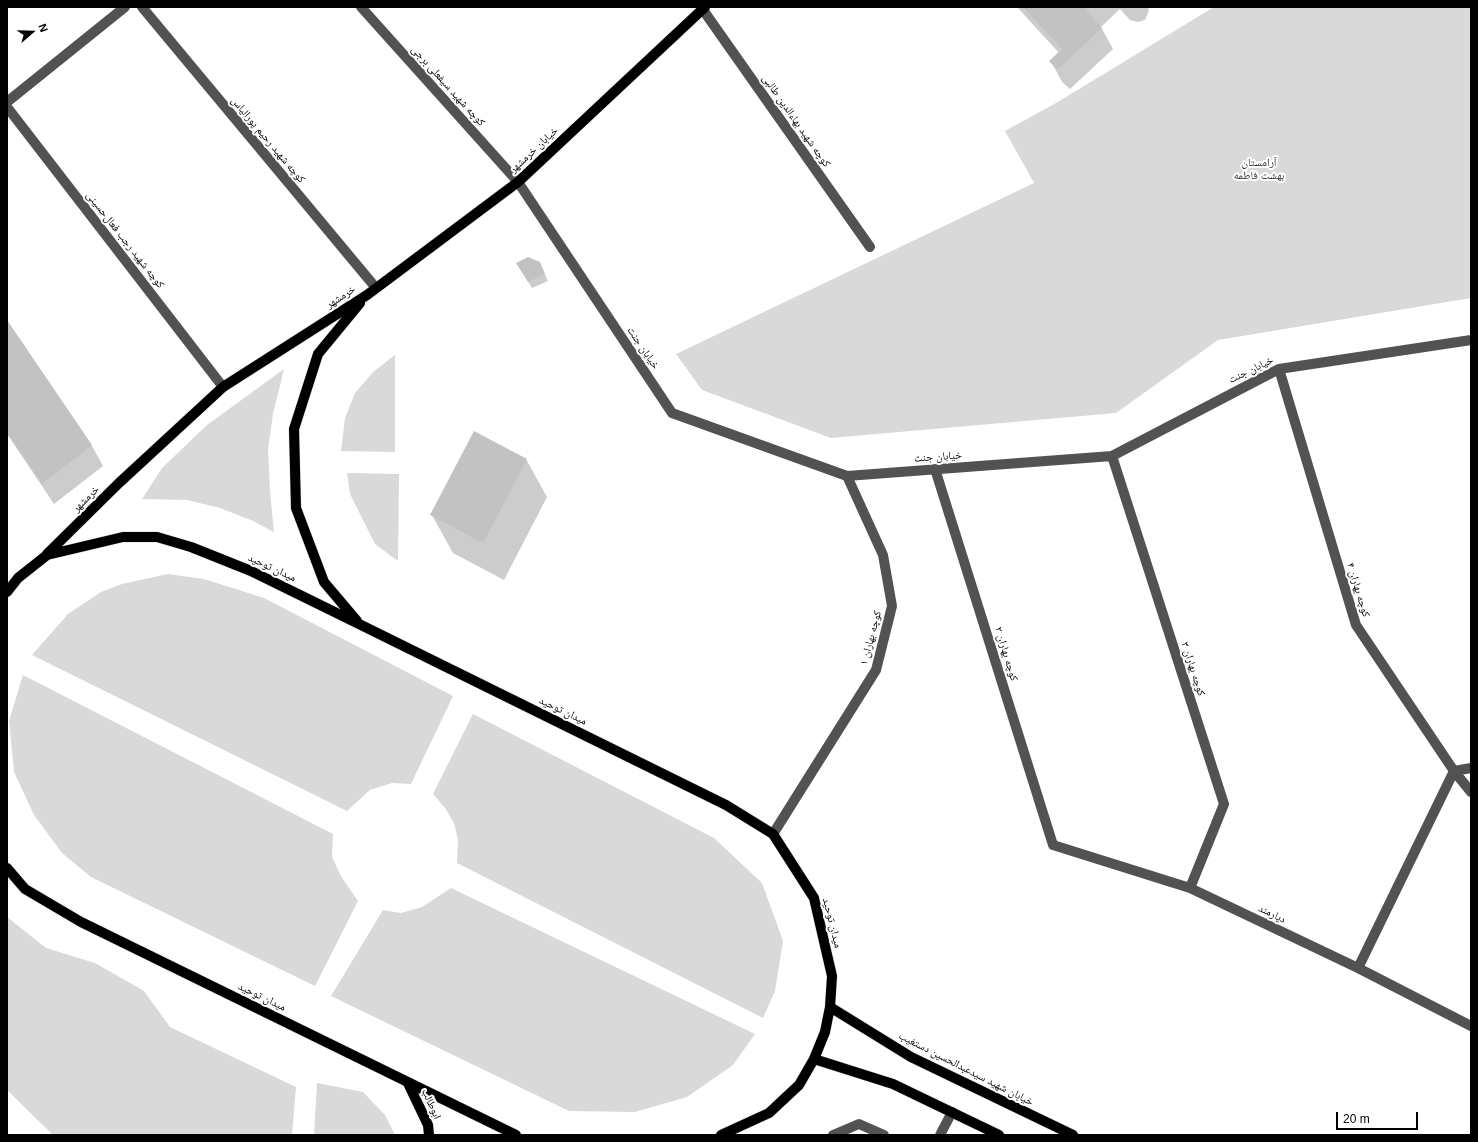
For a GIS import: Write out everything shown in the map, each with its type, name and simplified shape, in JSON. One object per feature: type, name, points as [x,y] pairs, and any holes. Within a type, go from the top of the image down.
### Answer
[{"type":"main road","name":"خیابان خرمشهر","points":[[367,295],[518,182],[703,8]]},
{"type":"main road","name":"خرمشهر","points":[[47,555],[119,483],[223,387],[367,295]]},
{"type":"main road","name":"خرمشهر","points":[[359,624],[324,582],[296,508],[294,429],[318,354],[367,295]]},
{"type":"main road","name":"میدان توحید","points":[[7,592],[18,578],[47,555],[122,537],[157,537],[191,546],[251,571],[726,805],[773,834],[814,898],[832,976],[830,1007],[826,1032],[814,1059],[799,1085],[769,1113],[721,1135]]},
{"type":"main road","name":"میدان توحید","points":[[7,868],[25,889],[81,922],[516,1135]]},
{"type":"main road","name":"خیابان شهید سیدعبدالحسین دستغیب","points":[[830,1007],[911,1057],[1073,1135]]},
{"type":"main road","points":[[814,1059],[893,1084],[999,1135]]},
{"type":"main road","name":"ابوطالب","points":[[408,1082],[428,1126],[429,1135]]},
{"type":"street","points":[[7,102],[125,7]]},
{"type":"street","name":"کوچه شهید رحیم پورالیاس","points":[[142,7],[376,288]]},
{"type":"street","name":"کوچه شهید سیفعلی برجی","points":[[361,7],[518,182]]},
{"type":"street","name":"کوچه شهید بهاءالدین طالبی","points":[[703,8],[870,247]]},
{"type":"street","name":"کوچه شهید رجب فعال‌حسینی","points":[[7,107],[223,387]]},
{"type":"street","name":"خیابان جنت","points":[[518,182],[672,413],[847,476],[1112,456],[1279,369],[1471,340]]},
{"type":"street","name":"کوچه بهاران ۴","points":[[1279,369],[1356,625],[1454,771],[1471,792]]},
{"type":"street","name":"کوچه بهاران ۳","points":[[1112,456],[1224,804],[1190,888]]},
{"type":"street","name":"کوچه بهاران ۲","points":[[935,469],[1054,846]]},
{"type":"street","name":"کوچه بهاران ۱","points":[[773,834],[876,670],[892,606],[883,555],[847,476]]},
{"type":"street","points":[[1358,968],[1454,771],[1471,768]]},
{"type":"street","name":"دیارمند","points":[[1054,846],[1190,888],[1358,968],[1471,1026]]},
{"type":"street","points":[[940,1135],[952,1112]]},
{"type":"street","points":[[833,1135],[859,1124],[884,1135]]},
{"type":"green space","name":"آرامستان بهشت فاطمه","points":[[1214,7],[1471,7],[1471,298],[1218,340],[1116,413],[831,438],[702,390],[676,354],[1034,183],[1005,131],[1056,103]]},
{"type":"green space","points":[[395,355],[395,452],[341,451],[345,418],[355,393],[373,372]]},
{"type":"green space","points":[[284,369],[273,414],[268,449],[274,532],[253,521],[220,508],[187,500],[142,499],[162,468],[207,425]]},
{"type":"green space","points":[[347,473],[399,474],[398,561],[375,544],[350,494]]},
{"type":"green space","points":[[168,574],[204,579],[264,598],[453,696],[411,784],[392,783],[370,790],[347,811],[32,655],[68,614],[101,592],[122,584]]},
{"type":"green space","points":[[23,675],[333,834],[332,857],[341,876],[358,901],[315,986],[91,877],[62,853],[34,815],[14,772],[9,721]]},
{"type":"green space","points":[[473,714],[714,838],[762,883],[783,941],[775,991],[763,1018],[457,863],[458,840],[454,823],[445,808],[433,794]]},
{"type":"green space","points":[[451,888],[755,1034],[733,1065],[687,1097],[635,1112],[569,1111],[331,996],[383,910],[401,913],[422,907]]},
{"type":"green space","points":[[7,917],[46,948],[95,963],[144,991],[170,1027],[296,1087],[292,1135],[53,1135],[7,1090]]},
{"type":"green space","points":[[317,1083],[363,1092],[385,1115],[395,1135],[314,1135]]},
{"type":"building","points":[[1023,7],[1089,7],[1086,10],[1102,28],[1057,70],[1049,61],[1062,49]]},
{"type":"building","points":[[528,257],[540,262],[545,274],[528,282],[516,263]]},
{"type":"building","points":[[7,320],[92,445],[42,484],[7,432]]},
{"type":"building","points":[[474,431],[527,459],[483,543],[430,515]]}]
